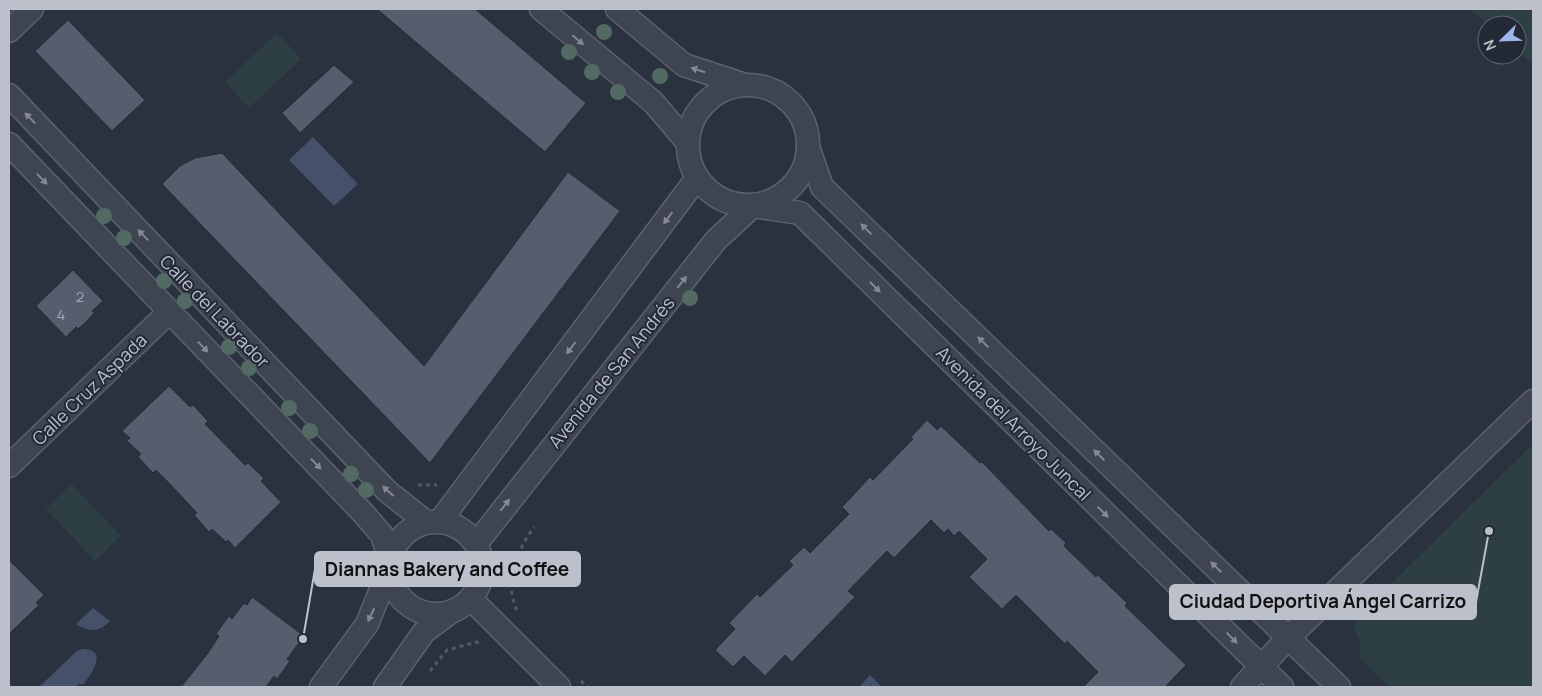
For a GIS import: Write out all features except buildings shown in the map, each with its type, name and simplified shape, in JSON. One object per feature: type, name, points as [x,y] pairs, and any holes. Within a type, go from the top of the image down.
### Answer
[{"type":"street","points":[[9,31],[32,9]]},
{"type":"street","points":[[540,9],[653,102],[687,142]]},
{"type":"street","points":[[616,9],[684,65],[745,85],[764,87],[782,96],[796,109],[806,127],[808,147],[805,164],[797,180],[785,193],[770,202],[752,206],[727,202],[710,193],[697,178],[690,161],[687,142],[691,124],[699,109],[712,96],[727,88],[745,85]]},
{"type":"street","name":"Calle del Labrador","points":[[9,96],[387,491],[433,522]]},
{"type":"street","name":"Calle del Labrador","points":[[9,144],[364,514],[382,535],[390,565]]},
{"type":"street","name":"Avenida del Arroyo Juncal","points":[[808,147],[822,186],[1339,687]]},
{"type":"street","points":[[433,522],[697,178]]},
{"type":"street","name":"Avenida del Arroyo Juncal","points":[[752,206],[800,213],[1282,687]]},
{"type":"street","name":"Avenida de San Andrés","points":[[476,544],[716,240],[752,206]]},
{"type":"street","name":"Calle Cruz Aspada","points":[[9,466],[169,312]]},
{"type":"street","points":[[1242,687],[1289,637],[1533,401]]},
{"type":"street","points":[[321,687],[367,624],[390,565],[394,547],[402,535],[413,527],[433,522],[454,525],[466,533],[476,544],[481,558],[482,572],[478,586],[471,599],[424,632],[385,687]]},
{"type":"street","points":[[390,565],[396,590],[410,607],[423,613],[438,614],[452,611]]},
{"type":"street","points":[[471,599],[567,680]]},
{"type":"path","points":[[412,480],[419,486],[431,486],[446,482]]},
{"type":"path","points":[[518,613],[515,607],[512,584],[516,560],[522,544],[534,527]]},
{"type":"path","points":[[430,671],[447,650],[463,644],[477,642],[484,647]]},
{"type":"path","points":[[567,680],[588,687]]},
{"type":"shaded area","points":[[1470,9],[1533,9],[1533,64],[1527,59],[1527,15],[1477,15]]},
{"type":"shaded area","points":[[277,33],[301,59],[249,108],[225,82]]},
{"type":"shaded area","points":[[1533,444],[1533,687],[1389,687],[1360,658],[1360,641],[1354,629],[1356,618]]},
{"type":"shaded area","points":[[71,484],[121,536],[95,561],[46,509]]},
{"type":"water","points":[[313,137],[358,184],[334,206],[289,160]]},
{"type":"water","points":[[93,608],[110,621],[102,628],[94,630],[85,629],[76,624]]},
{"type":"water","points":[[82,649],[90,650],[97,657],[94,668],[84,684],[79,684],[76,687],[39,687],[77,651]]},
{"type":"water","points":[[870,675],[882,687],[859,687]]},
{"type":"place","name":"Ciudad Deportiva Ángel Carrizo","points":[[1489,531]]},
{"type":"place","name":"Diannas Bakery and Coffee","points":[[303,639]]}]
